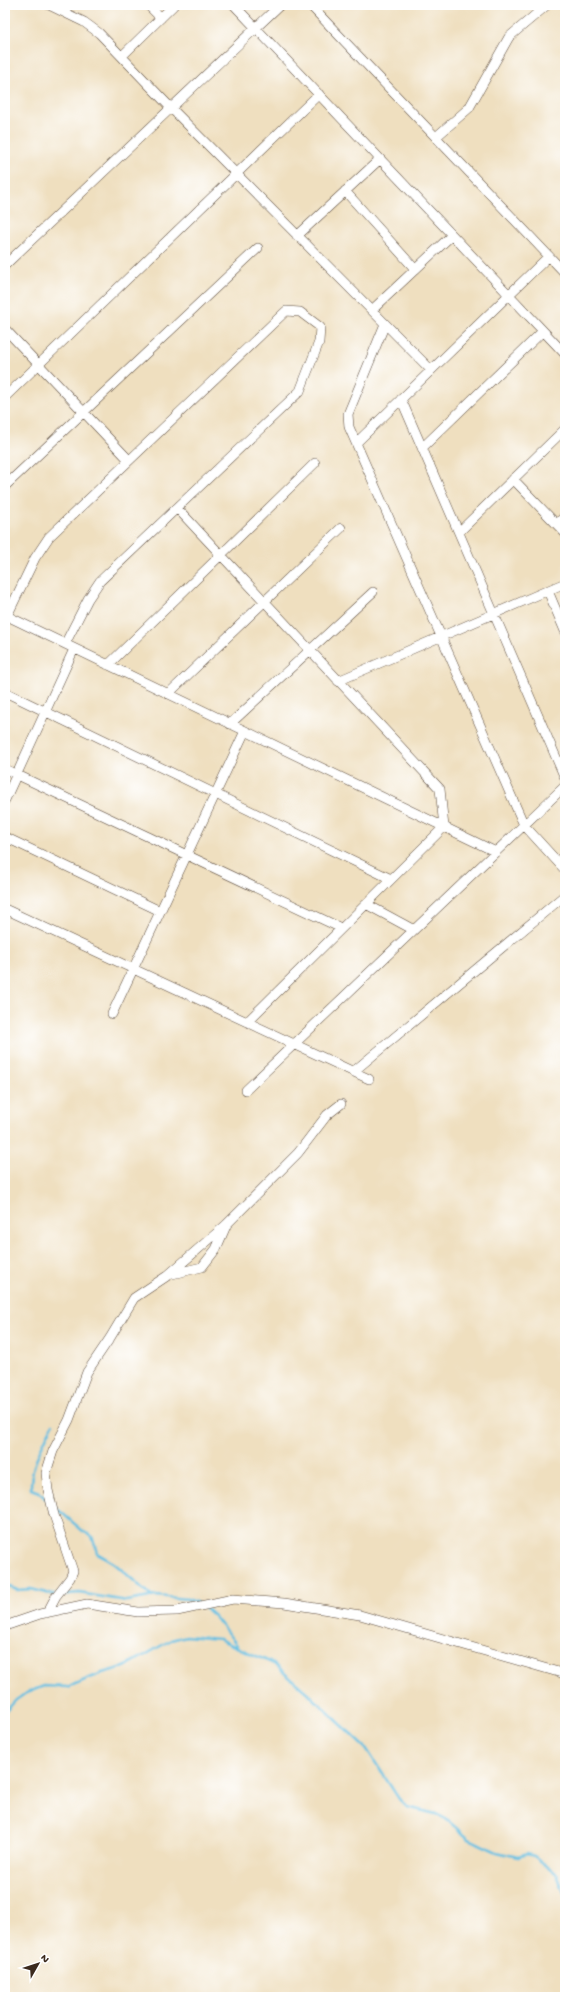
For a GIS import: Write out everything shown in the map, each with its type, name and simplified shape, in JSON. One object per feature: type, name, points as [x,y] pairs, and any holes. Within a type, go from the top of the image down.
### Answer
[{"type":"street","points":[[49,5],[84,22],[100,33],[171,108],[431,370]]},
{"type":"street","points":[[148,5],[161,18]]},
{"type":"street","points":[[122,56],[174,5]]},
{"type":"street","points":[[234,5],[565,354]]},
{"type":"street","points":[[5,265],[280,5]]},
{"type":"street","points":[[310,5],[565,273]]},
{"type":"street","points":[[436,137],[469,108],[509,37],[546,5]]},
{"type":"street","points":[[5,397],[319,94]]},
{"type":"street","points":[[298,236],[380,159]]},
{"type":"street","points":[[345,191],[415,270]]},
{"type":"street","points":[[372,310],[452,235]]},
{"type":"street","points":[[5,486],[258,248]]},
{"type":"street","points":[[356,443],[549,256]]},
{"type":"street","points":[[65,644],[88,599],[100,580],[300,391],[319,342],[320,327],[300,312],[286,310],[49,537],[35,558],[6,616],[496,852]]},
{"type":"street","points":[[385,324],[348,414],[349,427],[524,825],[565,870]]},
{"type":"street","points":[[5,328],[129,460]]},
{"type":"street","points":[[422,448],[543,331]]},
{"type":"street","points":[[401,399],[565,778]]},
{"type":"street","points":[[459,532],[565,429]]},
{"type":"street","points":[[108,665],[315,463]]},
{"type":"street","points":[[513,479],[565,533]]},
{"type":"street","points":[[176,508],[440,789],[444,827]]},
{"type":"street","points":[[557,524],[565,516]]},
{"type":"street","points":[[168,694],[341,528]]},
{"type":"street","points":[[338,681],[565,583]]},
{"type":"street","points":[[548,591],[565,631]]},
{"type":"street","points":[[230,724],[373,592]]},
{"type":"street","points":[[5,800],[74,649]]},
{"type":"street","points":[[5,692],[391,879]]},
{"type":"street","points":[[112,1014],[245,731]]},
{"type":"street","points":[[5,769],[341,928]]},
{"type":"street","points":[[246,1090],[565,786]]},
{"type":"street","points":[[247,1022],[444,827]]},
{"type":"street","points":[[5,837],[160,911]]},
{"type":"street","points":[[353,1072],[565,895]]},
{"type":"street","points":[[366,904],[414,930]]},
{"type":"street","points":[[5,909],[369,1079]]},
{"type":"street","points":[[47,1613],[56,1596],[70,1578],[73,1571],[48,1490],[46,1473],[53,1451],[69,1420],[87,1372],[134,1298],[167,1276],[226,1224],[298,1153],[327,1115],[341,1104]]},
{"type":"street","points":[[167,1276],[202,1267],[216,1249],[226,1224]]},
{"type":"street","points":[[5,1626],[47,1613],[87,1604],[138,1612],[177,1611],[233,1599],[284,1603],[360,1615],[565,1674]]},
{"type":"waterway","points":[[558,5],[565,11]]},
{"type":"waterway","points":[[47,1500],[39,1492],[31,1489],[31,1481],[38,1455],[53,1424]]},
{"type":"waterway","points":[[54,1506],[84,1532],[92,1536],[97,1553],[114,1563],[151,1596]]},
{"type":"waterway","points":[[5,1585],[17,1590],[31,1589],[54,1595]]},
{"type":"waterway","points":[[59,1595],[79,1593],[127,1601],[156,1596],[188,1599],[200,1604]]},
{"type":"waterway","points":[[205,1608],[215,1617],[237,1645]]},
{"type":"waterway","points":[[5,1712],[16,1700],[26,1693],[44,1686],[68,1687],[102,1673],[120,1668],[171,1640],[186,1636],[219,1639],[274,1664],[311,1696],[366,1748],[399,1799],[407,1807],[436,1814],[446,1819],[469,1839],[497,1852],[518,1857],[527,1854],[534,1856],[557,1874],[565,1895]]}]
